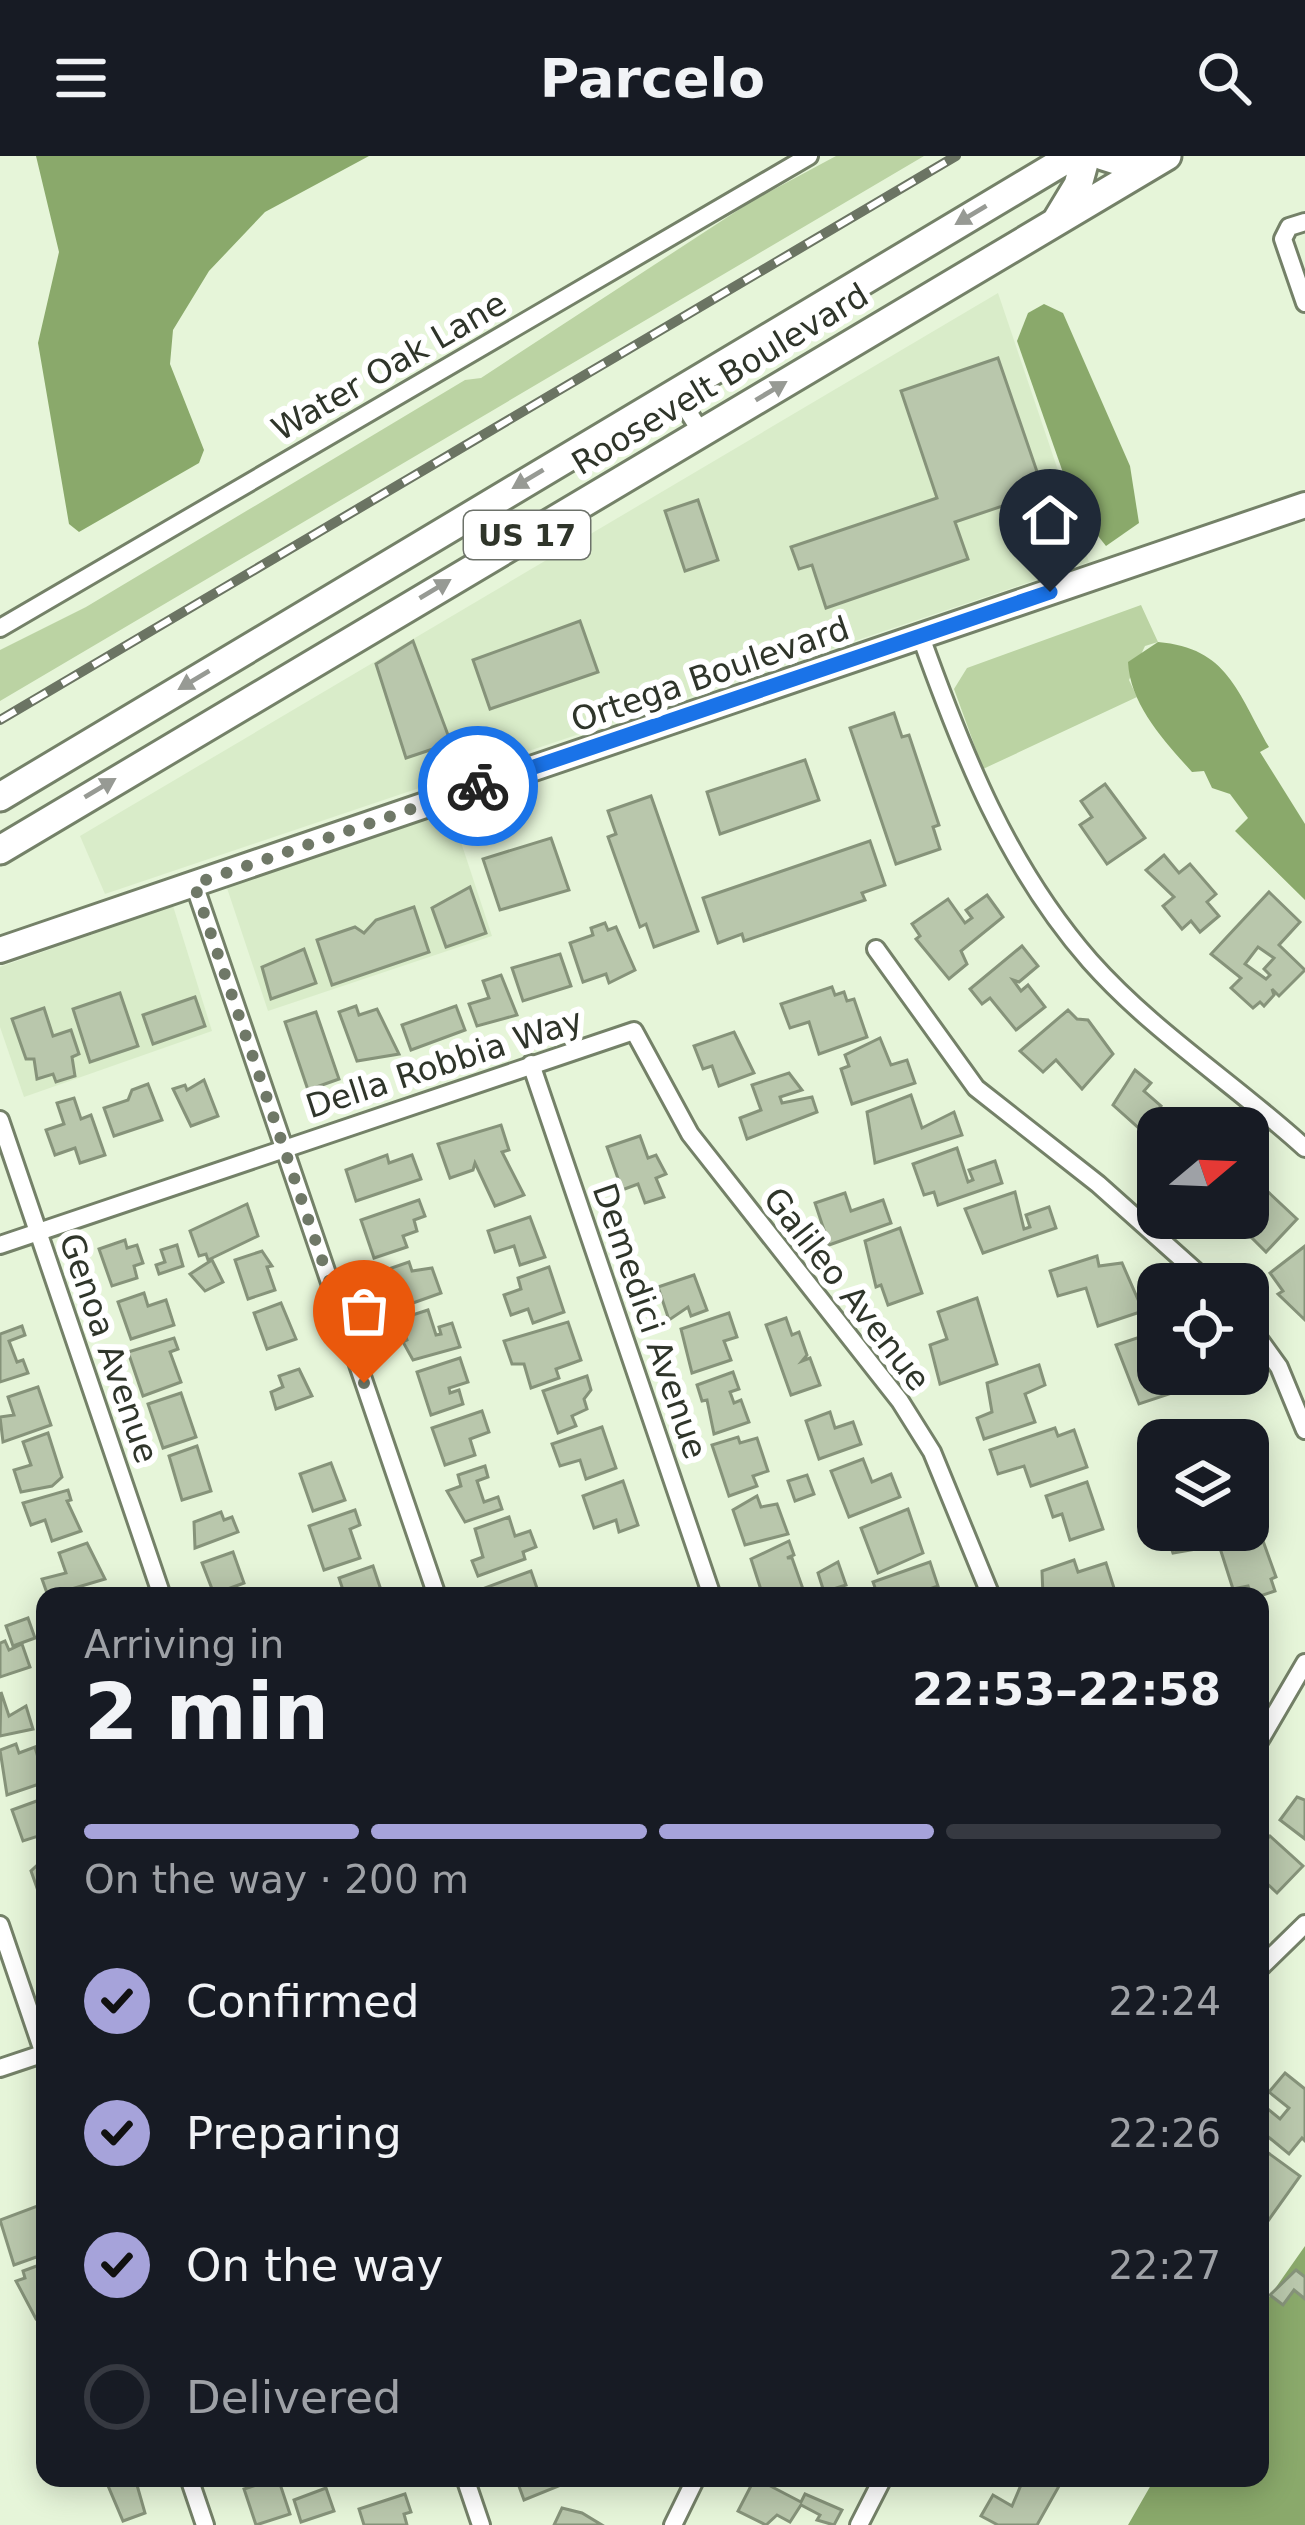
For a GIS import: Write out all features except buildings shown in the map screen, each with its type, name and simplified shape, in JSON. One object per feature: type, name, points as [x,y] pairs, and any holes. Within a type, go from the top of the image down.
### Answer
[{"type":"highway","name":"Roosevelt Boulevard","points":[[0,797],[1072,156]]},
{"type":"highway","points":[[1056,222],[1078,185],[1086,156]]},
{"type":"highway","points":[[1103,156],[1125,163],[1163,158]]},
{"type":"highway","name":"Roosevelt Boulevard","points":[[0,850],[1163,158]]},
{"type":"main road","name":"Ortega Boulevard","points":[[0,950],[1305,505]]},
{"type":"street","name":"Water Oak Lane","points":[[0,628],[809,156]]},
{"type":"street","points":[[1305,221],[1289,227],[1283,239],[1305,303]]},
{"type":"street","points":[[675,391],[701,433]]},
{"type":"street","points":[[921,637],[967,763],[1032,885],[1091,962],[1305,1148]]},
{"type":"street","points":[[194,884],[433,1587]]},
{"type":"street","points":[[876,949],[976,1088],[1098,1184],[1186,1263]]},
{"type":"street","name":"Della Robbia Way","points":[[0,1245],[634,1031]]},
{"type":"street","name":"Galileo Avenue","points":[[634,1031],[690,1134],[900,1401],[932,1452],[987,1587]]},
{"type":"street","name":"Demedici Avenue","points":[[531,1064],[709,1587]]},
{"type":"street","name":"Genoa Avenue","points":[[0,1120],[159,1587]]},
{"type":"street","points":[[1269,1353],[1305,1430]]},
{"type":"street","points":[[1269,1725],[1305,1663]]},
{"type":"street","points":[[1269,1959],[1305,1924]]},
{"type":"street","points":[[0,1925],[36,2031]]},
{"type":"street","points":[[0,2068],[36,2057]]},
{"type":"street","points":[[192,2487],[205,2525]]},
{"type":"street","points":[[468,2487],[481,2525]]},
{"type":"street","points":[[673,2525],[692,2487]]},
{"type":"street","points":[[859,2525],[878,2487]]},
{"type":"shaded area","points":[[36,156],[369,156],[265,212],[209,271],[173,330],[170,364],[204,450],[199,463],[79,532],[69,524],[38,343],[59,252]]},
{"type":"shaded area","points":[[836,156],[924,156],[0,701],[0,650],[86,607],[465,380],[481,378],[752,201]]},
{"type":"shaded area","points":[[998,293],[1089,562],[105,894],[80,836]]},
{"type":"shaded area","points":[[1044,304],[1063,313],[1130,466],[1139,523],[1106,546],[1075,507],[1017,341],[1028,313]]},
{"type":"shaded area","points":[[1141,605],[1158,642],[1145,646],[1129,680],[1137,697],[983,769],[954,689],[967,668]]},
{"type":"shaded area","points":[[1158,642],[1182,646],[1215,663],[1248,708],[1269,747],[1260,752],[1305,824],[1305,900],[1235,831],[1248,818],[1230,794],[1212,788],[1204,771],[1192,772],[1142,708],[1128,662]]},
{"type":"shaded area","points":[[450,809],[492,936],[268,1011],[226,885]]},
{"type":"shaded area","points":[[173,906],[212,1031],[24,1097],[0,1027],[0,967]]},
{"type":"shaded area","points":[[1305,2246],[1305,2525],[1128,2525],[1150,2487],[1269,2487],[1269,2297]]},
{"type":"railway","points":[[0,720],[956,156]]},
{"type":"way so far","points":[[364,1383],[194,884],[478,786]]},
{"type":"route","points":[[478,786],[1050,592]]}]
